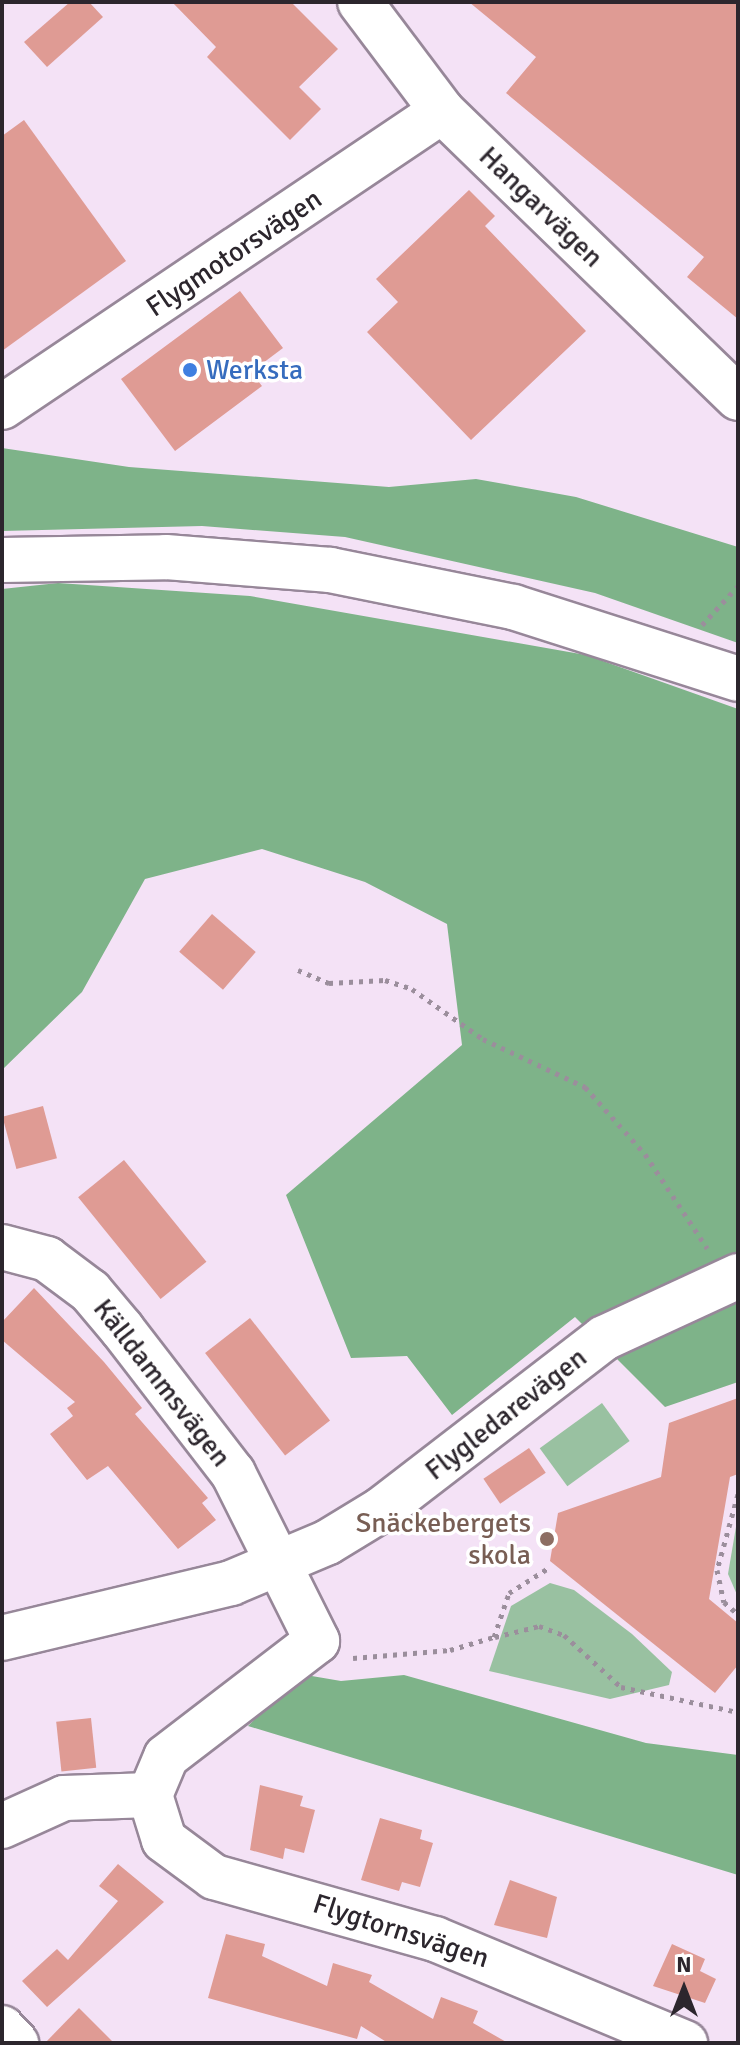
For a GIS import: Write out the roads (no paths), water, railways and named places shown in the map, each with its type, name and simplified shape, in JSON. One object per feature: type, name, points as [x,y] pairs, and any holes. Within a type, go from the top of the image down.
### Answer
[{"type":"street","name":"Hangarvägen","points":[[360,2],[442,111],[738,398]]},
{"type":"street","name":"Flygmotorsvägen","points":[[10,399],[442,111]]},
{"type":"street","points":[[2,560],[166,557],[330,570],[513,607],[738,679]]},
{"type":"street","name":"Källdammsvägen","points":[[2,1247],[47,1259],[90,1291],[233,1473],[277,1566]]},
{"type":"street","name":"Flygledarevägen","points":[[2,1638],[277,1566],[382,1509],[604,1338],[725,1264]]},
{"type":"street","points":[[2,1826],[64,1798],[150,1795],[166,1757],[198,1727],[317,1641],[277,1566]]},
{"type":"street","name":"Flygtornsvägen","points":[[150,1795],[164,1840],[214,1877],[388,1922],[542,1978],[685,2043]]},
{"type":"street","points":[[2,2028],[16,2043]]},
{"type":"place","name":"Werksta","points":[[190,370]]},
{"type":"place","name":"Snäckebergets skola","points":[[547,1539]]}]
